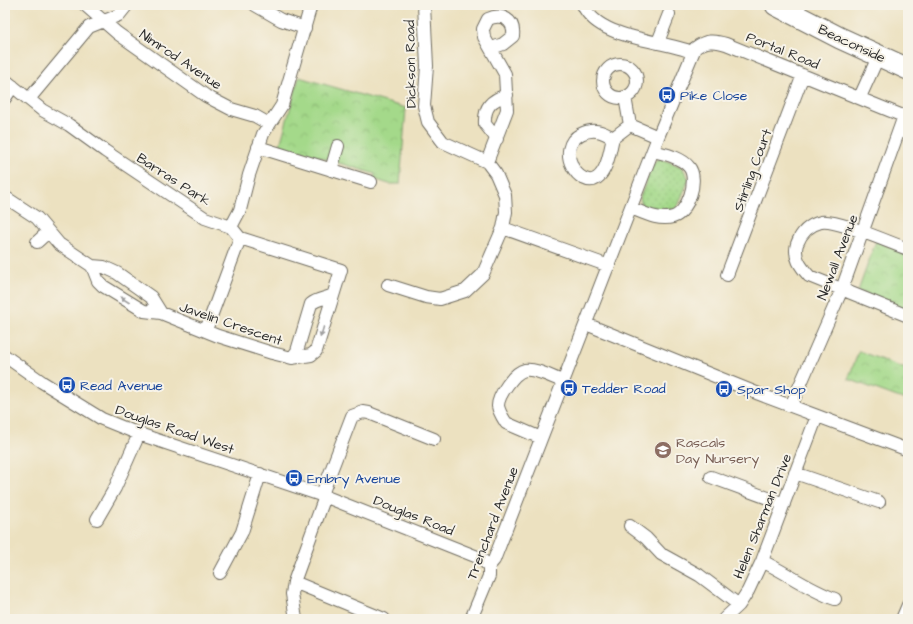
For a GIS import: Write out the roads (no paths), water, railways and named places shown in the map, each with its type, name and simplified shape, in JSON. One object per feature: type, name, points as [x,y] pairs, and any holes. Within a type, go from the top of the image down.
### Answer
[{"type":"highway","name":"Beaconside","points":[[776,5],[908,69]]},
{"type":"street","name":"Nimrod Avenue","points":[[85,5],[117,33],[206,96],[231,109],[255,116],[269,124]]},
{"type":"street","points":[[29,99],[89,27],[118,15],[127,5]]},
{"type":"street","points":[[255,5],[281,20],[305,28]]},
{"type":"street","points":[[206,330],[240,238],[231,226],[240,210],[263,134],[269,124],[276,117],[282,105],[311,5]]},
{"type":"street","name":"Dickson Road","points":[[424,5],[427,66],[424,106],[428,122],[443,142],[487,162]]},
{"type":"street","points":[[583,5],[590,16],[604,26],[632,38],[675,45],[693,50]]},
{"type":"street","points":[[658,42],[669,14]]},
{"type":"street","name":"Portal Road","points":[[693,50],[704,41],[714,40],[736,47],[906,117]]},
{"type":"street","points":[[388,285],[426,297],[440,299],[465,291],[484,274],[503,228],[506,212],[505,195],[498,178],[487,162],[507,110],[505,74],[492,48]]},
{"type":"street","name":"Trenchard Avenue","points":[[471,619],[489,576],[489,566],[494,560],[693,50]]},
{"type":"street","points":[[860,97],[879,55]]},
{"type":"street","name":"Stirling Court","points":[[727,275],[803,75]]},
{"type":"street","points":[[5,98],[9,83]]},
{"type":"street","name":"Barras Park","points":[[9,83],[42,110],[69,125],[205,218],[231,226]]},
{"type":"street","points":[[497,139],[485,124],[486,111],[492,102],[507,95]]},
{"type":"street","points":[[625,97],[630,125]]},
{"type":"street","name":"Newall Avenue","points":[[791,406],[842,289],[906,117]]},
{"type":"street","points":[[630,125],[658,137]]},
{"type":"street","points":[[613,138],[630,125]]},
{"type":"street","points":[[331,170],[338,146]]},
{"type":"street","points":[[258,147],[371,182]]},
{"type":"street","points":[[632,208],[664,219],[674,217],[686,205],[693,183],[693,175],[690,168],[683,162],[653,151]]},
{"type":"street","name":"Javelin Crescent","points":[[5,197],[37,218],[59,244],[92,266],[104,267],[122,277],[151,297],[161,313]]},
{"type":"street","points":[[908,249],[836,224],[821,222],[811,226],[799,237],[796,247],[797,258],[801,267],[809,276],[908,316]]},
{"type":"street","points":[[503,228],[609,266]]},
{"type":"street","points":[[38,242],[48,232]]},
{"type":"street","name":"Javelin Crescent","points":[[92,266],[98,281],[103,286],[144,312],[161,313],[218,336],[292,358],[310,355],[316,351],[341,270],[240,238]]},
{"type":"street","name":"Javelin Crescent","points":[[292,358],[296,351],[311,304],[316,299],[327,298],[333,294]]},
{"type":"street","points":[[586,324],[791,406],[908,450]]},
{"type":"street","name":"Douglas Road West","points":[[5,356],[42,382],[102,419],[139,434],[324,496]]},
{"type":"street","points":[[541,438],[506,423],[498,406],[500,398],[510,381],[517,374],[525,370],[533,371],[563,381]]},
{"type":"street","points":[[296,619],[292,594],[294,582],[324,496],[324,489],[352,416],[357,413],[369,413],[434,439]]},
{"type":"street","name":"Helen Sharman Drive","points":[[724,619],[739,605],[748,591],[762,561],[817,416]]},
{"type":"street","points":[[97,519],[115,488],[139,434]]},
{"type":"street","points":[[220,573],[242,532],[260,474]]},
{"type":"street","points":[[795,474],[879,502]]},
{"type":"street","points":[[712,477],[784,504]]},
{"type":"street","name":"Douglas Road","points":[[324,496],[480,558],[489,566]]},
{"type":"street","points":[[630,526],[646,538],[661,554],[699,576],[739,605]]},
{"type":"street","points":[[762,561],[785,572],[815,591],[835,599]]},
{"type":"street","points":[[294,582],[384,619]]},
{"type":"street","points":[[902,619],[908,605]]},
{"type":"place","name":"Pike Close","points":[[667,95]]},
{"type":"place","name":"Read Avenue","points":[[67,385]]},
{"type":"place","name":"Tedder Road","points":[[569,388]]},
{"type":"place","name":"Spar Shop","points":[[724,389]]},
{"type":"place","name":"Rascals Day Nursery","points":[[663,450]]},
{"type":"place","name":"Embry Avenue","points":[[294,478]]}]
